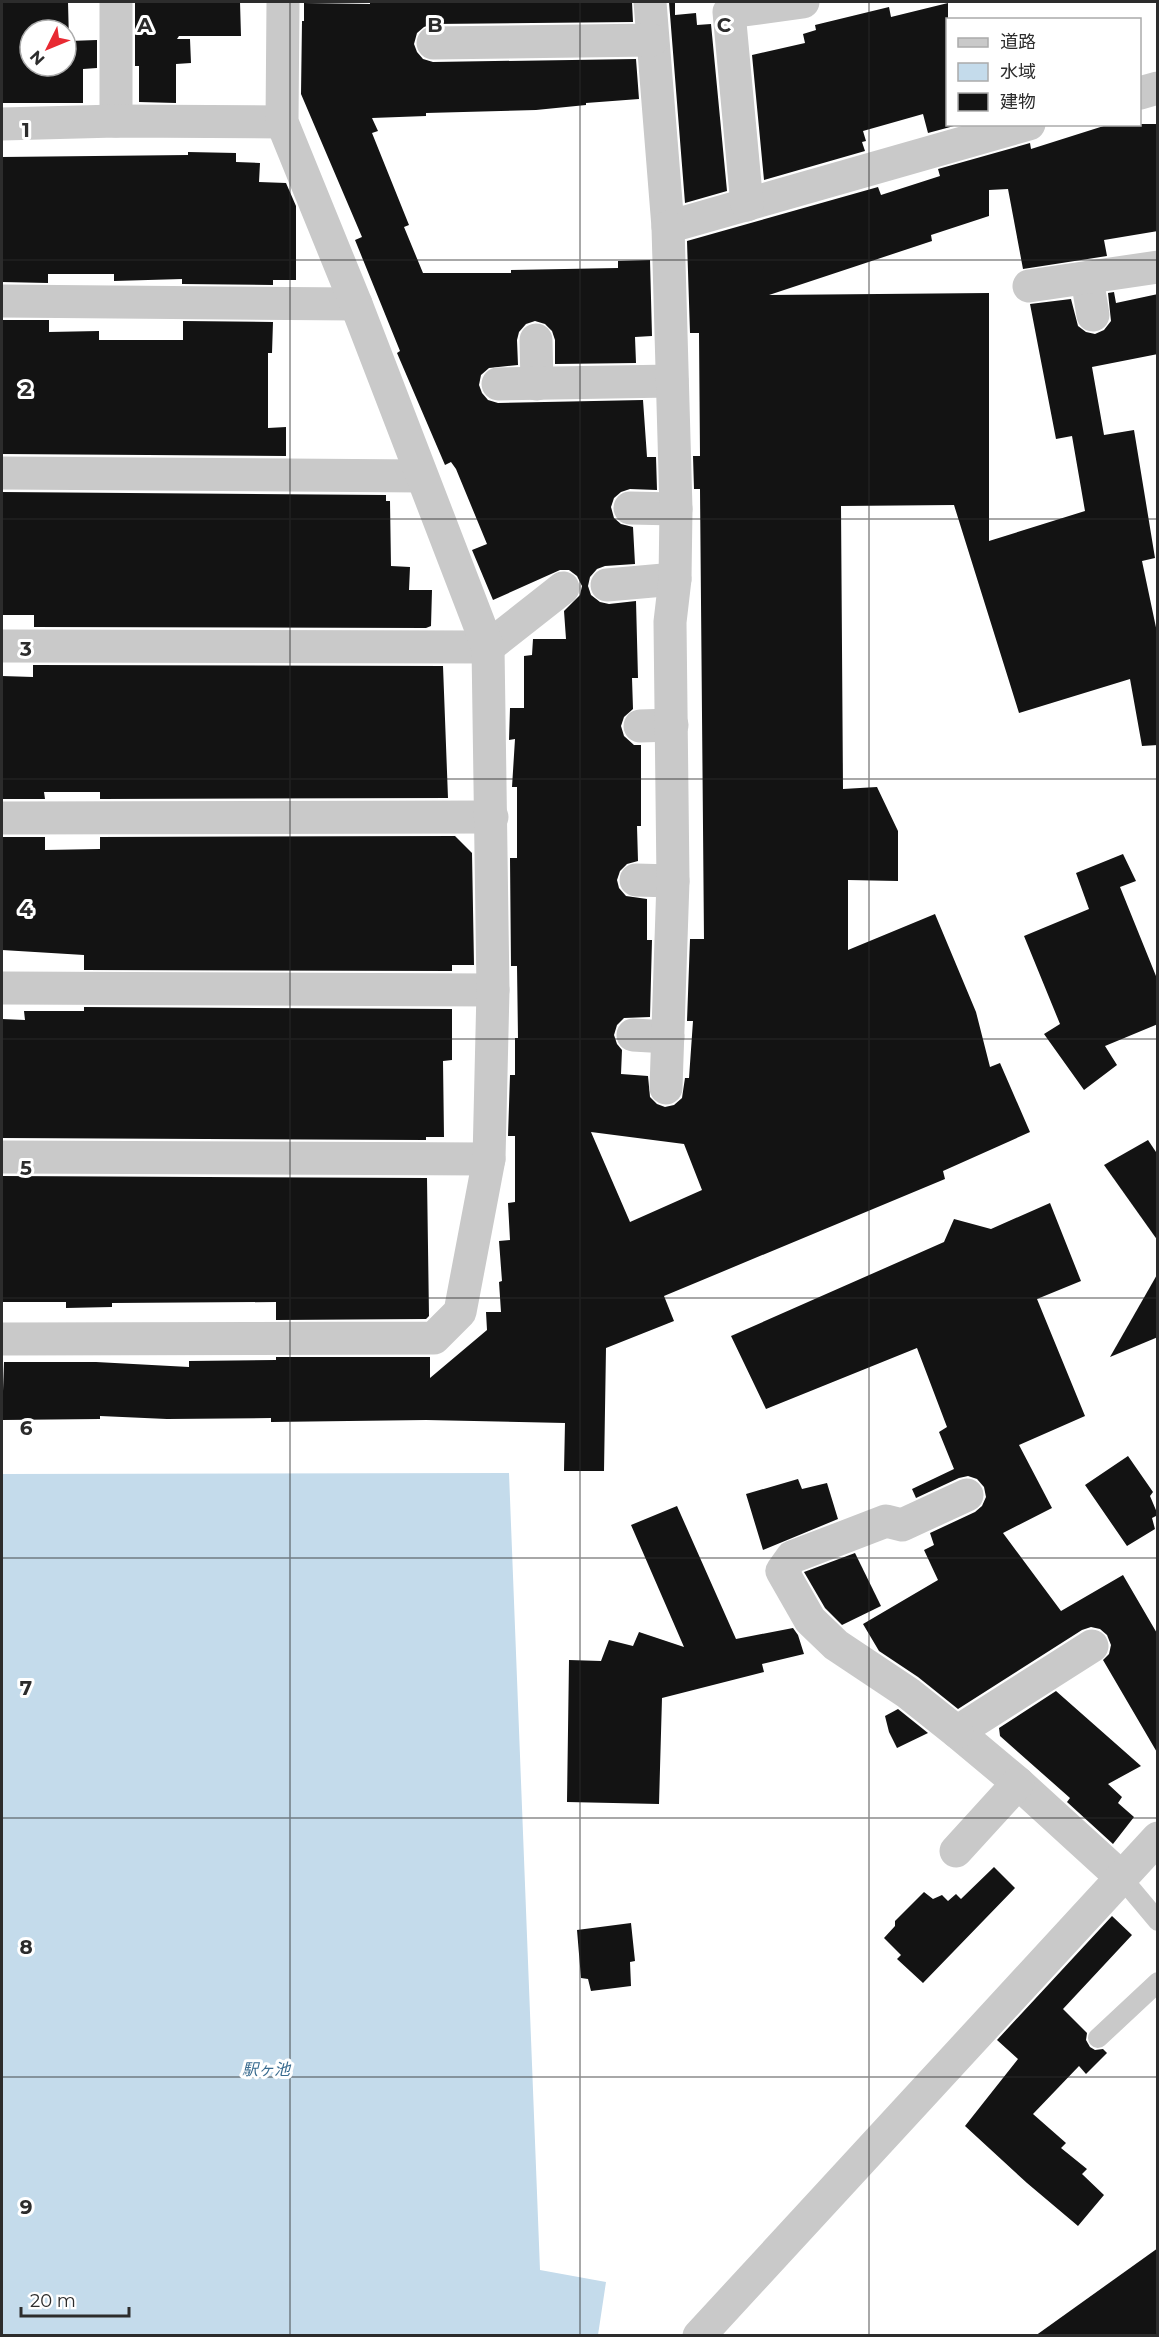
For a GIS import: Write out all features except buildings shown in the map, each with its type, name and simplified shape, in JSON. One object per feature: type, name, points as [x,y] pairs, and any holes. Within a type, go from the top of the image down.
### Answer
[{"type":"street","points":[[116,2],[116,122]]},
{"type":"street","points":[[2,1339],[434,1338],[460,1312],[489,1159],[494,990],[488,647],[356,304],[282,122],[283,2]]},
{"type":"street","points":[[650,2],[668,227],[676,509],[675,579],[670,622],[673,881],[666,1088]]},
{"type":"street","points":[[747,205],[729,12],[803,2]]},
{"type":"street","points":[[433,43],[652,40]]},
{"type":"street","points":[[1141,93],[1158,88]]},
{"type":"street","points":[[2,124],[282,122]]},
{"type":"street","points":[[668,227],[1022,126]]},
{"type":"street","points":[[1029,286],[1158,267]]},
{"type":"street","points":[[1087,278],[1092,315]]},
{"type":"street","points":[[2,301],[356,304]]},
{"type":"street","points":[[536,340],[537,384]]},
{"type":"street","points":[[498,384],[672,381]]},
{"type":"street","points":[[2,473],[422,476]]},
{"type":"street","points":[[630,508],[676,509]]},
{"type":"street","points":[[607,585],[675,579]]},
{"type":"street","points":[[2,646],[488,647],[563,588]]},
{"type":"street","points":[[640,726],[672,725]]},
{"type":"street","points":[[2,818],[492,817]]},
{"type":"street","points":[[636,880],[673,881]]},
{"type":"street","points":[[2,988],[494,990]]},
{"type":"street","points":[[633,1035],[668,1037]]},
{"type":"street","points":[[2,1157],[489,1159]]},
{"type":"street","points":[[967,1495],[902,1525],[885,1521],[792,1557],[782,1571],[810,1620],[836,1645],[908,1693],[957,1732],[1018,1783],[1121,1876]]},
{"type":"street","points":[[957,1732],[1092,1646]]},
{"type":"street","points":[[956,1851],[1018,1783]]},
{"type":"street","points":[[699,2336],[1158,1838]]},
{"type":"lane","points":[[1121,1876],[1158,1921]]},
{"type":"lane","points":[[1098,2038],[1158,1982]]},
{"type":"water","name":"駅ヶ池","points":[[509,1473],[540,2270],[606,2282],[598,2335],[2,2335],[2,1474]]}]
